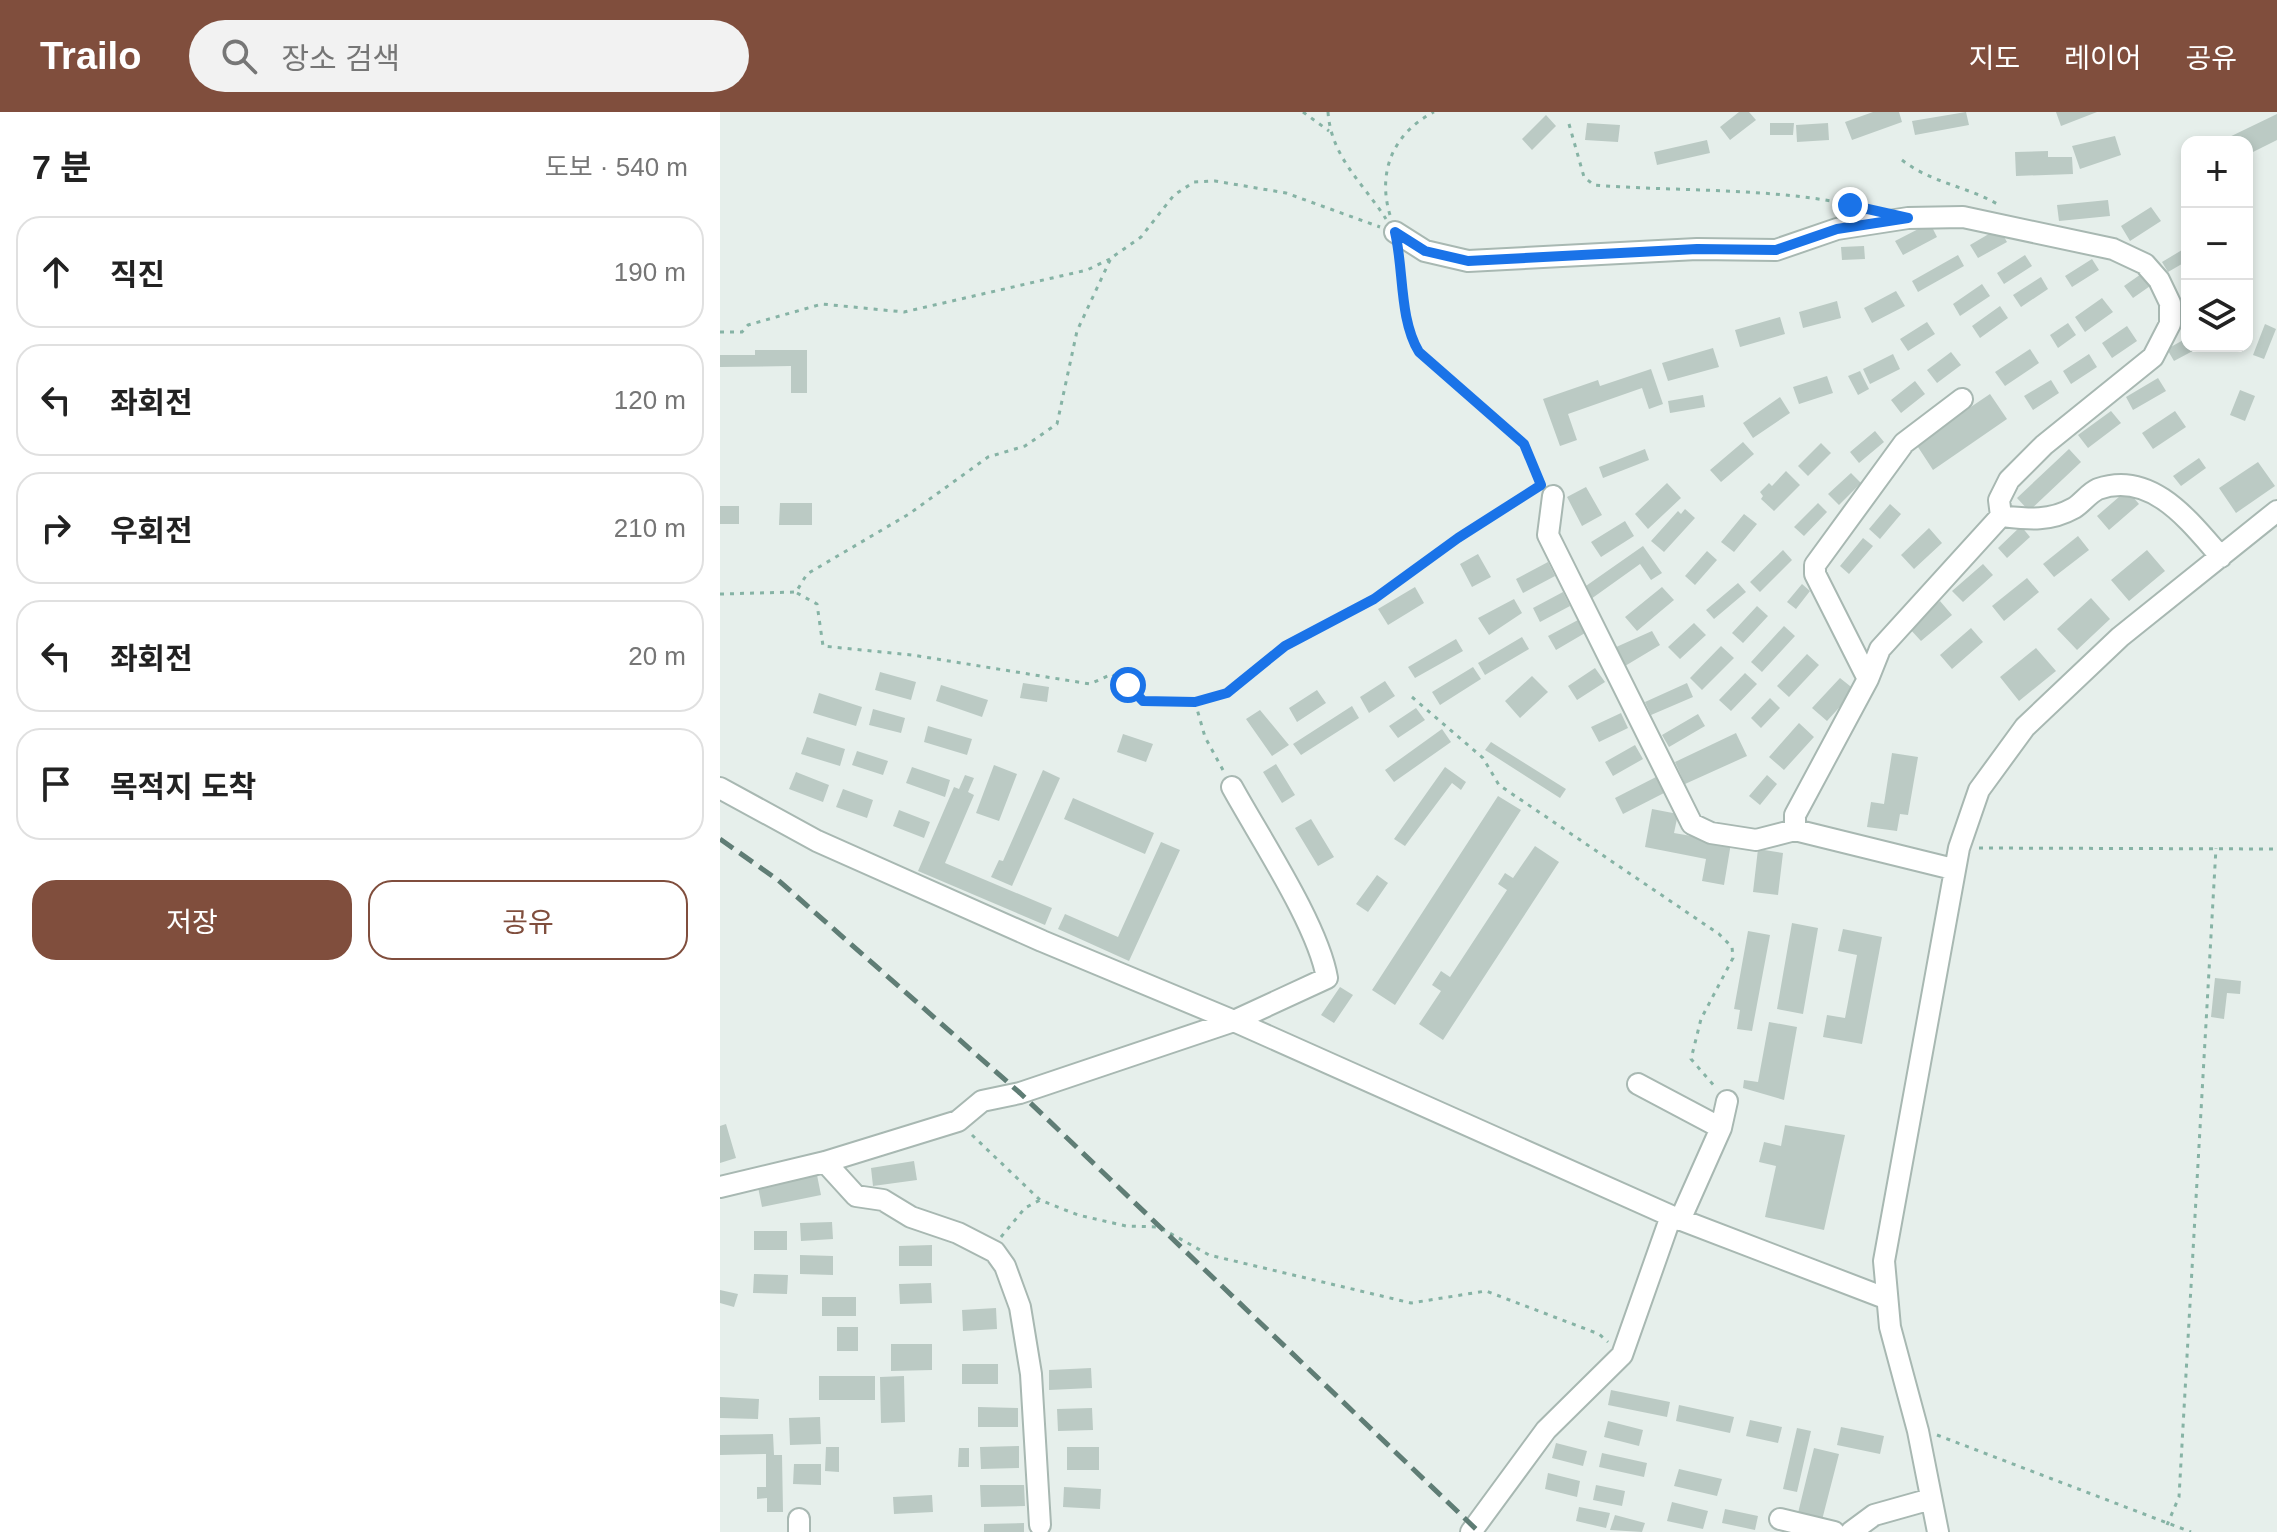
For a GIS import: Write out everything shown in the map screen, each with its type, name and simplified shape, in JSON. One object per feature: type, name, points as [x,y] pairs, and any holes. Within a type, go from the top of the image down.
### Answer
[{"type":"street","points":[[1395,232],[1425,251],[1468,261],[1697,249],[1776,250],[1837,229],[1908,218],[1963,217],[2113,249],[2145,264],[2159,280],[2170,303],[2170,324],[2153,357],[2054,436],[2009,480],[1999,500],[2001,516],[1880,649],[1868,679],[1795,815],[1795,830]]},
{"type":"street","points":[[1868,679],[1815,574],[1815,565],[1904,443],[1962,399]]},
{"type":"street","points":[[2001,516],[2048,520],[2076,507],[2096,490],[2129,484],[2153,492],[2188,519],[2221,557]]},
{"type":"street","points":[[1547,490],[1548,535],[1692,824],[1711,833],[1756,840],[1795,830],[1953,869]]},
{"type":"street","points":[[1938,1532],[1918,1431],[1885,1298],[1884,1261],[1959,848],[1979,790],[2025,727],[2120,637],[2277,511]]},
{"type":"street","points":[[720,1187],[825,1162],[958,1121],[982,1101],[1020,1093],[1234,1021],[1327,978],[1324,960],[1306,922],[1232,787]]},
{"type":"street","points":[[720,788],[817,841],[1234,1021],[1676,1218],[1885,1298]]},
{"type":"street","points":[[1638,1084],[1721,1128]]},
{"type":"street","points":[[1471,1532],[1546,1430],[1622,1355],[1676,1218],[1721,1128],[1727,1101]]},
{"type":"street","points":[[825,1162],[856,1196],[883,1200],[911,1217],[958,1233],[995,1252],[1005,1266],[1020,1307],[1031,1374],[1040,1525]]},
{"type":"street","points":[[1851,1532],[1874,1515],[1931,1499]]},
{"type":"street","points":[[1780,1519],[1834,1532]]},
{"type":"path","points":[[1303,112],[1329,131]]},
{"type":"path","points":[[1328,112],[1329,131],[1346,167],[1395,232]]},
{"type":"path","points":[[720,594],[796,592],[817,604],[823,646],[912,655],[1090,684],[1112,674],[1143,701],[1195,702],[1227,693],[1285,646],[1374,599],[1458,538],[1547,490],[1524,444],[1410,337],[1402,262],[1385,198],[1384,177],[1391,155],[1403,134],[1434,112]]},
{"type":"path","points":[[1569,124],[1584,177],[1594,185],[1685,192],[1777,193],[1864,208]]},
{"type":"path","points":[[1902,160],[1923,177],[1978,193],[2002,207]]},
{"type":"path","points":[[720,332],[742,332],[748,325],[822,304],[904,312],[1087,270],[1141,237],[1174,195],[1194,182],[1215,181],[1286,193],[1395,232]]},
{"type":"path","points":[[796,592],[807,574],[909,514],[988,457],[1025,446],[1057,424],[1077,331],[1111,258]]},
{"type":"path","points":[[1412,697],[1483,758],[1499,785],[1719,934],[1732,947],[1733,958],[1701,1019],[1691,1059],[1727,1101]]},
{"type":"path","points":[[1195,702],[1205,737],[1232,787]]},
{"type":"path","points":[[1959,848],[2277,849]]},
{"type":"path","points":[[2167,1525],[2179,1497],[2216,848]]},
{"type":"path","points":[[958,1121],[1040,1200],[1078,1215],[1126,1226],[1159,1227],[1209,1255],[1411,1303],[1486,1291],[1599,1334],[1622,1355]]},
{"type":"path","points":[[995,1252],[1002,1232],[1025,1208],[1040,1200]]},
{"type":"path","points":[[1918,1431],[1954,1439],[2191,1532]]},
{"type":"building","points":[[1739,112],[1749,112],[1756,120],[1730,140],[1720,127]]},
{"type":"building","points":[[1873,112],[1899,112],[1902,122],[1852,140],[1845,122]]},
{"type":"building","points":[[1966,112],[1969,125],[1915,135],[1912,121]]},
{"type":"building","points":[[2056,112],[2097,112],[2061,126]]},
{"type":"building","points":[[2277,114],[2277,140],[2253,152],[2253,136],[2231,136]]},
{"type":"building","points":[[1546,115],[1556,126],[1532,150],[1522,139]]},
{"type":"building","points":[[1587,123],[1620,125],[1618,142],[1585,140]]},
{"type":"building","points":[[1770,123],[1794,123],[1793,135],[1770,135]]},
{"type":"building","points":[[1828,123],[1829,140],[1797,142],[1796,125]]},
{"type":"building","points":[[2115,136],[2121,155],[2080,169],[2072,146]]},
{"type":"building","points":[[1707,140],[1710,153],[1657,165],[1654,152]]},
{"type":"building","points":[[2048,151],[2048,157],[2072,157],[2073,174],[2016,176],[2015,152]]},
{"type":"building","points":[[2108,200],[2110,216],[2059,221],[2057,205]]},
{"type":"building","points":[[2151,207],[2161,221],[2130,241],[2121,226]]},
{"type":"building","points":[[1930,223],[1937,237],[1903,255],[1895,241]]},
{"type":"building","points":[[1999,228],[2007,242],[1978,258],[1970,245]]},
{"type":"building","points":[[1864,246],[1865,259],[1842,260],[1841,247]]},
{"type":"building","points":[[2181,251],[2181,264],[2168,272],[2162,262]]},
{"type":"building","points":[[1958,255],[1964,266],[1918,292],[1912,281]]},
{"type":"building","points":[[2025,255],[2032,266],[2004,284],[1997,273]]},
{"type":"building","points":[[2092,259],[2099,270],[2072,287],[2065,276]]},
{"type":"building","points":[[2144,272],[2153,284],[2133,298],[2124,286]]},
{"type":"building","points":[[2041,277],[2048,289],[2021,307],[2013,295]]},
{"type":"building","points":[[1982,284],[1990,296],[1960,316],[1953,304]]},
{"type":"building","points":[[1896,291],[1905,306],[1872,323],[1864,308]]},
{"type":"building","points":[[2102,298],[2113,312],[2085,332],[2075,317]]},
{"type":"building","points":[[1837,301],[1841,318],[1803,328],[1799,312]]},
{"type":"building","points":[[2000,306],[2008,318],[1980,338],[1972,326]]},
{"type":"building","points":[[1780,317],[1785,334],[1740,347],[1735,330]]},
{"type":"building","points":[[1927,322],[1935,334],[1908,351],[1900,339]]},
{"type":"building","points":[[2068,323],[2076,335],[2058,348],[2050,335]]},
{"type":"building","points":[[2265,324],[2276,329],[2264,359],[2253,355]]},
{"type":"building","points":[[2127,326],[2137,341],[2112,358],[2102,343]]},
{"type":"building","points":[[2181,341],[2181,352],[2191,352],[2174,361],[2167,349]]},
{"type":"building","points":[[1713,348],[1719,367],[1668,381],[1662,363]]},
{"type":"building","points":[[2030,349],[2039,363],[2005,386],[1995,372]]},
{"type":"building","points":[[755,350],[807,350],[807,393],[791,393],[791,366],[720,367],[720,355],[755,355]]},
{"type":"building","points":[[1951,352],[1961,365],[1937,383],[1927,370]]},
{"type":"building","points":[[1893,354],[1900,369],[1870,384],[1863,369]]},
{"type":"building","points":[[2089,354],[2097,367],[2071,384],[2063,371]]},
{"type":"building","points":[[1651,369],[1663,404],[1649,409],[1642,388],[1568,414],[1577,440],[1560,446],[1543,399],[1598,380],[1600,386]]},
{"type":"building","points":[[1860,371],[1869,389],[1858,395],[1848,376]]},
{"type":"building","points":[[1827,376],[1833,393],[1799,404],[1793,387]]},
{"type":"building","points":[[2158,378],[2166,391],[2133,410],[2126,397]]},
{"type":"building","points":[[2051,380],[2059,393],[2033,410],[2024,396]]},
{"type":"building","points":[[1915,381],[1925,394],[1901,413],[1891,400]]},
{"type":"building","points":[[2240,390],[2255,396],[2245,421],[2230,415]]},
{"type":"building","points":[[1990,394],[2007,419],[1933,470],[1916,444]]},
{"type":"building","points":[[1703,395],[1705,407],[1670,413],[1668,401]]},
{"type":"building","points":[[1780,397],[1790,413],[1753,438],[1743,423]]},
{"type":"building","points":[[2111,411],[2121,423],[2088,448],[2078,435]]},
{"type":"building","points":[[2175,411],[2186,427],[2153,449],[2142,433]]},
{"type":"building","points":[[1875,431],[1884,442],[1859,463],[1850,452]]},
{"type":"building","points":[[1743,442],[1754,454],[1721,482],[1710,470]]},
{"type":"building","points":[[1821,443],[1831,453],[1808,476],[1798,466]]},
{"type":"building","points":[[1645,449],[1649,460],[1603,478],[1599,467]]},
{"type":"building","points":[[2069,449],[2081,462],[2029,511],[2017,498]]},
{"type":"building","points":[[2199,458],[2206,468],[2181,486],[2173,476]]},
{"type":"building","points":[[2258,462],[2275,486],[2236,513],[2219,488]]},
{"type":"building","points":[[1786,471],[1800,485],[1774,511],[1761,499],[1763,496],[1760,492],[1769,483],[1772,486]]},
{"type":"building","points":[[1851,473],[1861,483],[1839,505],[1828,494]]},
{"type":"building","points":[[1667,483],[1681,498],[1648,529],[1635,514]]},
{"type":"building","points":[[1586,487],[1602,515],[1582,526],[1567,497]]},
{"type":"building","points":[[2127,490],[2139,504],[2109,530],[2097,516]]},
{"type":"building","points":[[780,503],[812,503],[812,525],[779,525]]},
{"type":"building","points":[[1818,503],[1827,512],[1804,536],[1794,527]]},
{"type":"building","points":[[1890,504],[1901,514],[1880,539],[1869,529]]},
{"type":"building","points":[[720,506],[739,506],[739,524],[720,524]]},
{"type":"building","points":[[1685,509],[1695,518],[1664,552],[1651,541],[1678,511],[1681,514]]},
{"type":"building","points":[[1744,514],[1757,524],[1734,552],[1721,542]]},
{"type":"building","points":[[1625,521],[1634,536],[1601,557],[1591,542]]},
{"type":"building","points":[[2021,526],[2030,537],[2007,558],[1998,548]]},
{"type":"building","points":[[1929,528],[1942,543],[1914,569],[1901,555]]},
{"type":"building","points":[[2078,536],[2089,550],[2054,577],[2043,564]]},
{"type":"building","points":[[1863,538],[1873,546],[1849,574],[1840,566]]},
{"type":"building","points":[[1643,546],[1662,573],[1651,580],[1640,564],[1591,599],[1583,588]]},
{"type":"building","points":[[1783,550],[1792,560],[1760,592],[1750,582]]},
{"type":"building","points":[[2147,550],[2165,571],[2129,601],[2111,580]]},
{"type":"building","points":[[1707,551],[1717,560],[1695,585],[1685,576]]},
{"type":"building","points":[[1478,554],[1491,577],[1472,587],[1460,564]]},
{"type":"building","points":[[1548,562],[1555,576],[1523,593],[1516,579]]},
{"type":"building","points":[[1983,564],[1993,575],[1963,602],[1952,591]]},
{"type":"building","points":[[2027,578],[2039,592],[2004,621],[1992,606]]},
{"type":"building","points":[[1738,583],[1746,592],[1714,619],[1706,610]]},
{"type":"building","points":[[1802,584],[1810,591],[1796,609],[1787,602]]},
{"type":"building","points":[[1415,587],[1424,603],[1388,625],[1378,609]]},
{"type":"building","points":[[1662,587],[1674,600],[1637,631],[1625,617]]},
{"type":"building","points":[[1563,592],[1570,606],[1540,622],[1533,608]]},
{"type":"building","points":[[2091,598],[2110,619],[2077,650],[2057,629]]},
{"type":"building","points":[[1514,599],[1522,613],[1489,635],[1478,618]]},
{"type":"building","points":[[1940,601],[1952,615],[1921,641],[1909,628]]},
{"type":"building","points":[[1757,606],[1768,616],[1743,643],[1732,633]]},
{"type":"building","points":[[1578,620],[1585,633],[1556,650],[1548,636]]},
{"type":"building","points":[[1694,623],[1706,635],[1680,659],[1668,647]]},
{"type":"building","points":[[1784,626],[1795,636],[1762,672],[1751,662]]},
{"type":"building","points":[[1971,628],[1983,642],[1952,669],[1940,655]]},
{"type":"building","points":[[1652,631],[1660,645],[1625,666],[1614,648]]},
{"type":"building","points":[[1522,637],[1529,649],[1485,675],[1478,663]]},
{"type":"building","points":[[1456,639],[1463,651],[1415,678],[1408,667]]},
{"type":"building","points":[[1721,646],[1734,658],[1702,690],[1690,678]]},
{"type":"building","points":[[2036,648],[2056,671],[2019,701],[2000,677]]},
{"type":"building","points":[[1807,654],[1819,665],[1789,697],[1777,686]]},
{"type":"building","points":[[1473,667],[1481,679],[1440,705],[1432,692]]},
{"type":"building","points":[[1595,668],[1605,682],[1577,700],[1568,686]]},
{"type":"building","points":[[880,672],[916,682],[911,700],[875,690]]},
{"type":"building","points":[[1745,673],[1757,684],[1731,711],[1719,700]]},
{"type":"building","points":[[1532,676],[1548,692],[1520,718],[1505,701]]},
{"type":"building","points":[[1840,678],[1855,690],[1827,721],[1812,708]]},
{"type":"building","points":[[1385,681],[1395,696],[1369,713],[1360,697]]},
{"type":"building","points":[[1023,683],[1049,687],[1047,702],[1020,698]]},
{"type":"building","points":[[1687,683],[1693,697],[1651,715],[1645,702]]},
{"type":"building","points":[[941,685],[988,700],[982,717],[936,701]]},
{"type":"building","points":[[1317,690],[1326,703],[1297,722],[1289,708]]},
{"type":"building","points":[[819,693],[862,707],[856,726],[813,713]]},
{"type":"building","points":[[1770,698],[1780,708],[1761,728],[1751,718]]},
{"type":"building","points":[[1352,706],[1359,718],[1301,755],[1293,744]]},
{"type":"building","points":[[1416,708],[1425,720],[1398,738],[1389,726]]},
{"type":"building","points":[[873,709],[905,718],[901,733],[869,725]]},
{"type":"building","points":[[1260,710],[1289,745],[1272,756],[1246,719]]},
{"type":"building","points":[[1621,713],[1628,728],[1599,742],[1591,727]]},
{"type":"building","points":[[1698,714],[1705,726],[1669,747],[1662,735]]},
{"type":"building","points":[[1799,723],[1814,737],[1784,770],[1769,757]]},
{"type":"building","points":[[928,726],[972,739],[967,755],[924,742]]},
{"type":"building","points":[[1442,729],[1451,742],[1394,782],[1385,770]]},
{"type":"building","points":[[1736,733],[1747,756],[1685,784],[1675,762]]},
{"type":"building","points":[[1123,734],[1153,744],[1146,762],[1117,752]]},
{"type":"building","points":[[807,737],[845,749],[840,766],[801,754]]},
{"type":"building","points":[[1491,742],[1566,789],[1560,798],[1485,750]]},
{"type":"building","points":[[1635,745],[1643,759],[1613,776],[1605,762]]},
{"type":"building","points":[[857,751],[888,761],[883,775],[852,765]]},
{"type":"building","points":[[1892,753],[1918,757],[1908,815],[1900,814],[1897,831],[1867,827],[1871,802],[1884,804]]},
{"type":"building","points":[[1276,764],[1295,795],[1282,803],[1263,772]]},
{"type":"building","points":[[994,765],[1017,774],[999,821],[976,813]]},
{"type":"building","points":[[912,767],[950,780],[945,797],[906,783]]},
{"type":"building","points":[[1445,767],[1466,782],[1461,790],[1452,783],[1405,846],[1394,839]]},
{"type":"building","points":[[1043,770],[1060,778],[1012,886],[991,877],[999,860],[1003,861]]},
{"type":"building","points":[[796,772],[829,785],[823,802],[789,789]]},
{"type":"building","points":[[965,775],[974,778],[968,792],[974,795],[945,863],[1052,908],[1045,925],[918,871],[954,787],[959,789]]},
{"type":"building","points":[[1767,775],[1777,784],[1760,805],[1749,796]]},
{"type":"building","points":[[1656,777],[1664,793],[1623,814],[1615,798]]},
{"type":"building","points":[[843,789],[873,800],[867,818],[836,807]]},
{"type":"building","points":[[1498,796],[1521,810],[1395,1005],[1372,990]]},
{"type":"building","points":[[1073,798],[1154,833],[1145,854],[1064,819]]},
{"type":"building","points":[[1652,809],[1678,814],[1674,833],[1731,843],[1724,885],[1702,881],[1706,859],[1645,847]]},
{"type":"building","points":[[899,810],[930,822],[924,838],[893,826]]},
{"type":"building","points":[[1311,819],[1334,857],[1318,866],[1295,828]]},
{"type":"building","points":[[1161,842],[1180,850],[1129,961],[1058,929],[1065,914],[1118,937]]},
{"type":"building","points":[[1535,846],[1559,862],[1443,1040],[1419,1024],[1441,991],[1432,985],[1441,971],[1450,977],[1507,890],[1498,884],[1505,873],[1513,878]]},
{"type":"building","points":[[1758,849],[1783,853],[1778,895],[1753,892]]},
{"type":"building","points":[[1377,875],[1388,883],[1368,912],[1356,904]]},
{"type":"building","points":[[1792,923],[1818,928],[1803,1014],[1777,1009]]},
{"type":"building","points":[[1843,929],[1882,937],[1862,1044],[1823,1037],[1827,1015],[1845,1018],[1857,955],[1838,951]]},
{"type":"building","points":[[1748,931],[1770,935],[1752,1031],[1737,1029],[1740,1010],[1734,1009]]},
{"type":"building","points":[[2215,978],[2241,981],[2240,994],[2227,993],[2224,1019],[2211,1017]]},
{"type":"building","points":[[1340,987],[1353,995],[1334,1023],[1321,1015]]},
{"type":"building","points":[[1769,1022],[1797,1027],[1784,1100],[1743,1088],[1744,1080],[1758,1082]]},
{"type":"building","points":[[726,1124],[736,1158],[720,1163],[720,1126]]},
{"type":"building","points":[[1785,1125],[1845,1135],[1824,1230],[1765,1217],[1776,1166],[1759,1162],[1764,1142],[1781,1146]]},
{"type":"building","points":[[914,1161],[917,1180],[873,1186],[871,1168]]},
{"type":"building","points":[[817,1175],[821,1195],[762,1207],[758,1187]]},
{"type":"building","points":[[832,1222],[833,1239],[801,1241],[800,1223]]},
{"type":"building","points":[[754,1231],[787,1231],[787,1250],[754,1250]]},
{"type":"building","points":[[932,1245],[932,1266],[899,1266],[899,1246]]},
{"type":"building","points":[[800,1255],[833,1256],[833,1275],[800,1274]]},
{"type":"building","points":[[754,1274],[788,1275],[787,1294],[753,1293]]},
{"type":"building","points":[[931,1283],[932,1303],[900,1304],[899,1284]]},
{"type":"building","points":[[720,1290],[738,1294],[734,1307],[720,1303]]},
{"type":"building","points":[[822,1297],[856,1297],[856,1316],[822,1316]]},
{"type":"building","points":[[996,1308],[997,1329],[963,1331],[962,1310]]},
{"type":"building","points":[[837,1327],[858,1327],[858,1351],[837,1351]]},
{"type":"building","points":[[891,1344],[932,1344],[932,1370],[891,1371]]},
{"type":"building","points":[[962,1364],[998,1364],[998,1384],[962,1384]]},
{"type":"building","points":[[1091,1368],[1092,1388],[1049,1390],[1049,1370]]},
{"type":"building","points":[[819,1376],[875,1376],[875,1400],[819,1400]]},
{"type":"building","points":[[904,1376],[905,1422],[881,1423],[880,1377]]},
{"type":"building","points":[[1611,1390],[1670,1402],[1667,1417],[1608,1405]]},
{"type":"building","points":[[720,1397],[759,1399],[758,1419],[720,1418]]},
{"type":"building","points":[[1679,1405],[1734,1417],[1730,1433],[1676,1421]]},
{"type":"building","points":[[978,1407],[1018,1408],[1018,1427],[978,1427]]},
{"type":"building","points":[[1092,1408],[1093,1430],[1058,1431],[1057,1409]]},
{"type":"building","points":[[820,1417],[821,1444],[790,1445],[789,1418]]},
{"type":"building","points":[[1750,1420],[1782,1427],[1778,1443],[1746,1436]]},
{"type":"building","points":[[1608,1421],[1643,1430],[1639,1446],[1604,1437]]},
{"type":"building","points":[[1841,1427],[1884,1436],[1880,1454],[1837,1445]]},
{"type":"building","points":[[1797,1428],[1811,1431],[1797,1492],[1783,1489]]},
{"type":"building","points":[[773,1434],[774,1455],[782,1455],[783,1512],[767,1512],[767,1498],[757,1499],[757,1487],[766,1487],[766,1454],[720,1455],[720,1435]]},
{"type":"building","points":[[1556,1443],[1587,1451],[1583,1466],[1552,1458]]},
{"type":"building","points":[[1019,1446],[1019,1468],[981,1469],[980,1447]]},
{"type":"building","points":[[826,1447],[839,1447],[839,1472],[825,1471]]},
{"type":"building","points":[[1067,1447],[1099,1447],[1099,1470],[1067,1470]]},
{"type":"building","points":[[959,1448],[969,1448],[969,1467],[958,1467]]},
{"type":"building","points":[[1814,1448],[1839,1454],[1822,1520],[1798,1513]]},
{"type":"building","points":[[1602,1453],[1647,1463],[1644,1477],[1599,1467]]},
{"type":"building","points":[[794,1464],[821,1464],[821,1485],[793,1484]]},
{"type":"building","points":[[1679,1469],[1722,1479],[1717,1496],[1674,1486]]},
{"type":"building","points":[[1548,1473],[1580,1481],[1577,1497],[1545,1489]]},
{"type":"building","points":[[980,1485],[1024,1485],[1025,1506],[981,1507]]},
{"type":"building","points":[[1596,1485],[1625,1491],[1622,1506],[1593,1500]]},
{"type":"building","points":[[1064,1487],[1101,1489],[1100,1509],[1063,1507]]},
{"type":"building","points":[[932,1495],[933,1512],[894,1514],[893,1497]]},
{"type":"building","points":[[1672,1502],[1708,1511],[1703,1529],[1667,1521]]},
{"type":"building","points":[[1579,1507],[1610,1513],[1606,1528],[1576,1521]]},
{"type":"building","points":[[1725,1509],[1758,1516],[1755,1530],[1722,1523]]},
{"type":"building","points":[[1615,1515],[1645,1523],[1642,1532],[1610,1530]]},
{"type":"building","points":[[1024,1523],[1024,1532],[984,1532],[984,1524]]},
{"type":"railway","points":[[720,839],[778,880],[1020,1093],[1479,1532]]},
{"type":"route","points":[[1128,685],[1143,701],[1195,702],[1227,693],[1285,646],[1374,599],[1458,538],[1541,485],[1524,444],[1419,352],[1410,337],[1402,262],[1395,232],[1425,251],[1468,261],[1697,249],[1776,250],[1837,229],[1908,218],[1850,205]]}]
